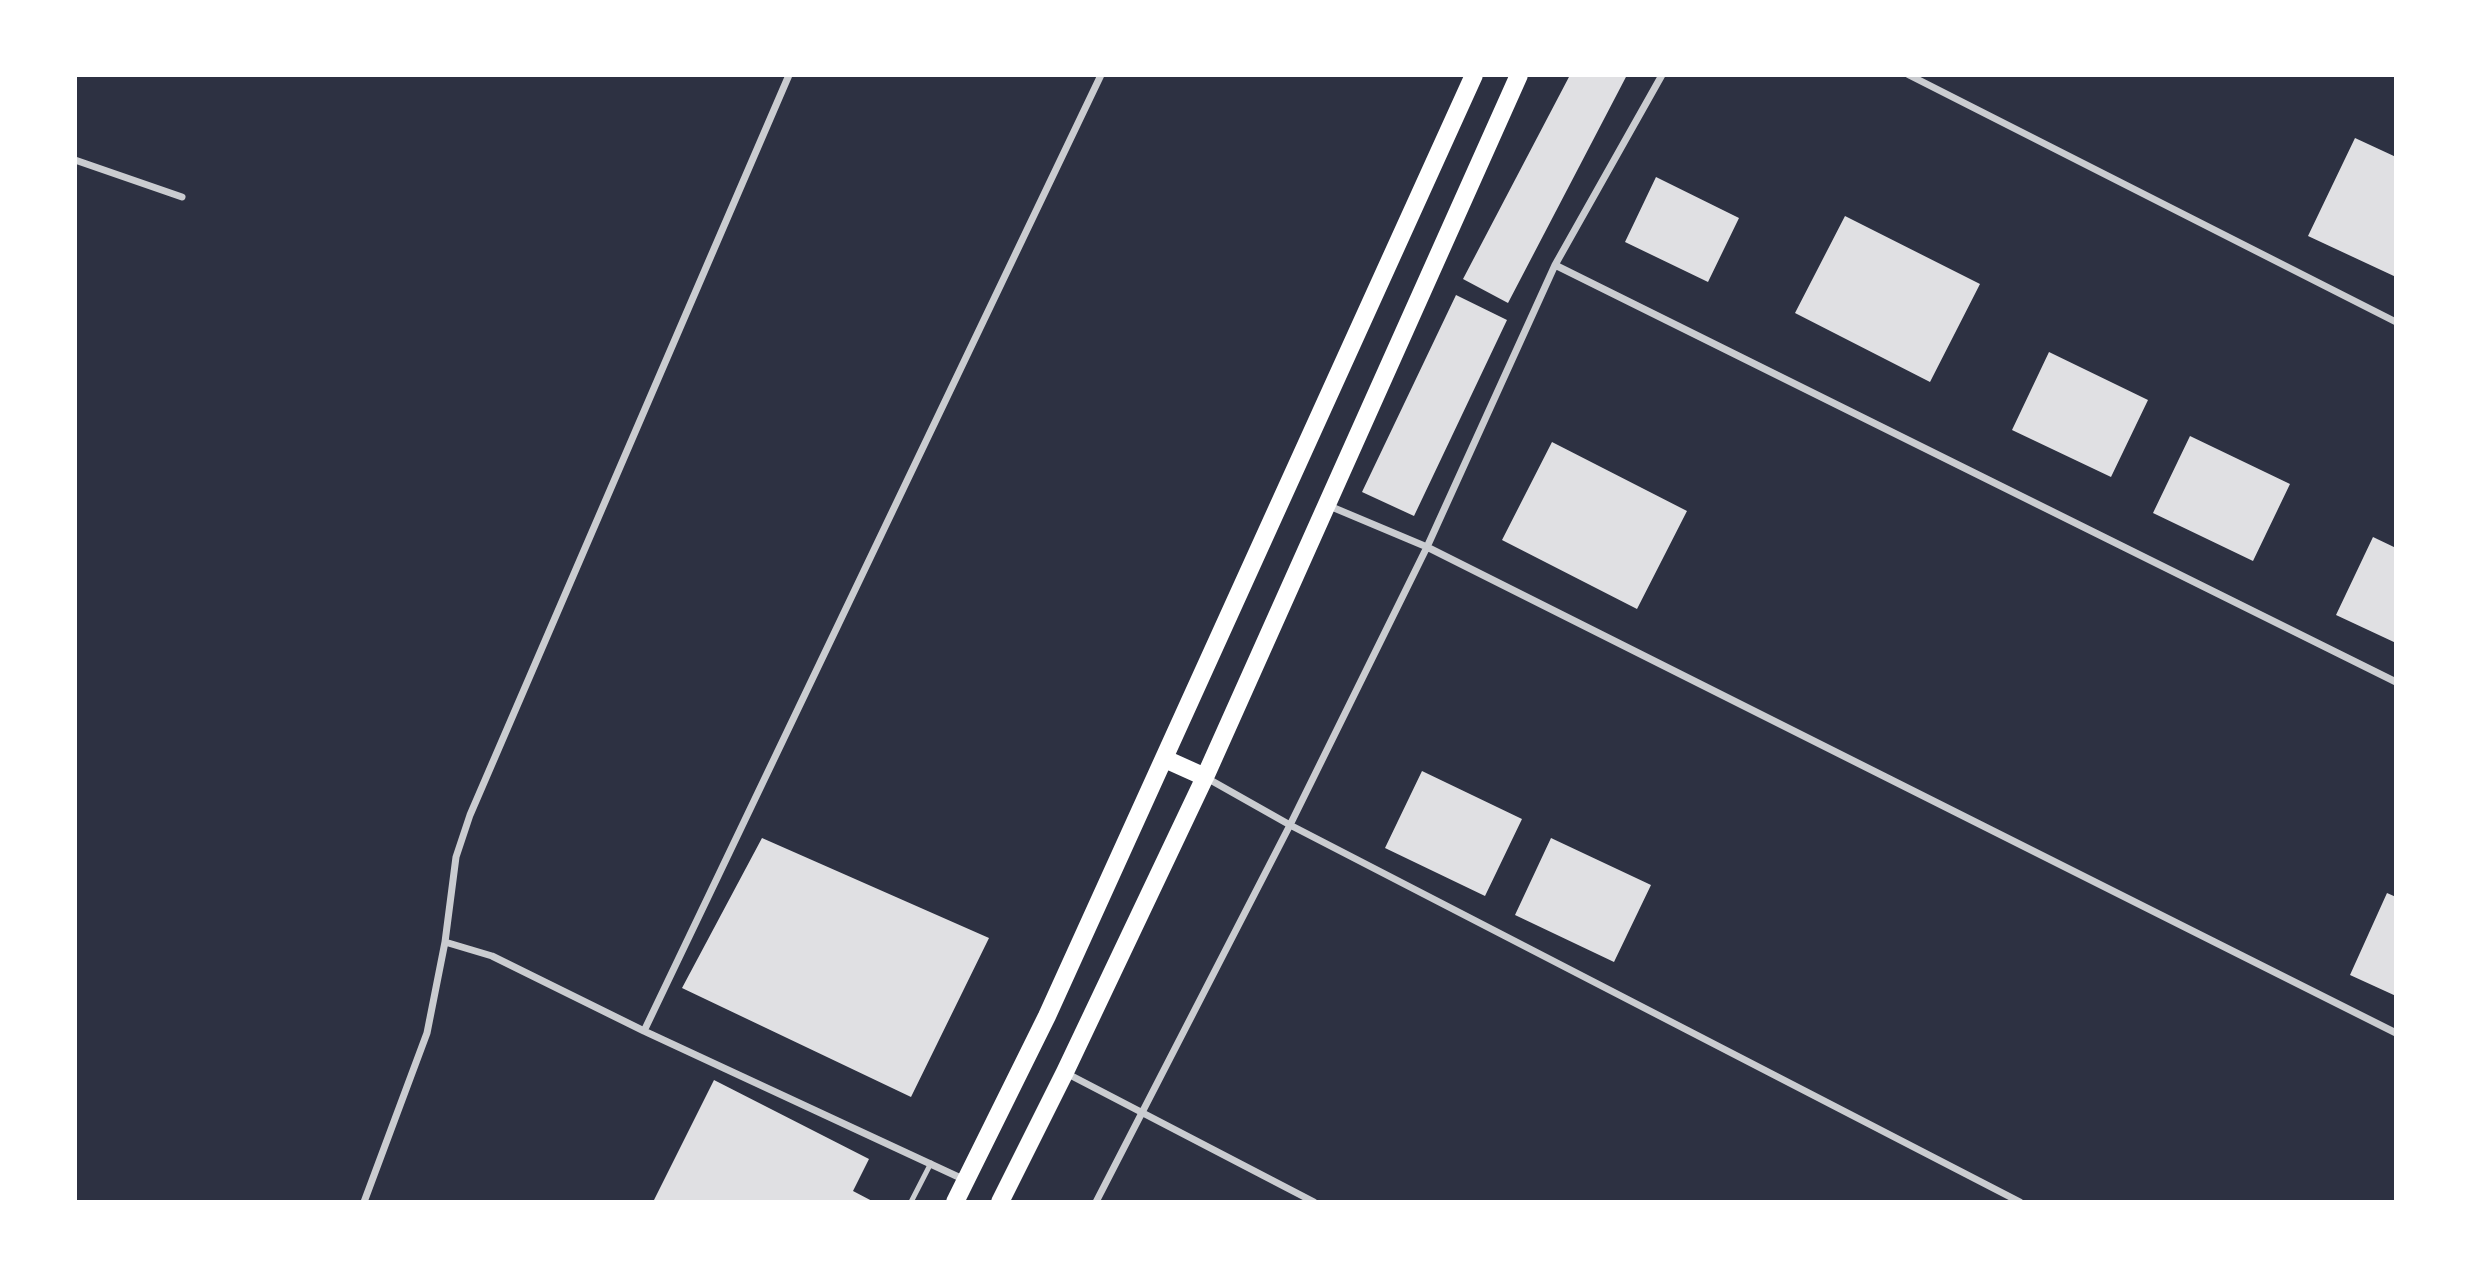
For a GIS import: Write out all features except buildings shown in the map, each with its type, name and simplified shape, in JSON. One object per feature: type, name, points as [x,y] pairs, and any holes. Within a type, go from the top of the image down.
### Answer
[{"type":"main road","points":[[955,1202],[1047,1016],[1474,75]]},
{"type":"main road","points":[[1000,1202],[1205,777],[1519,75]]},
{"type":"main road","points":[[1165,759],[1205,777]]},
{"type":"street","points":[[364,1202],[427,1033],[445,942],[456,857],[470,815],[789,75]]},
{"type":"street","points":[[644,1031],[1101,75]]},
{"type":"street","points":[[1096,1202],[1290,825],[1427,547],[1555,265],[1662,75]]},
{"type":"street","points":[[1909,75],[2396,322]]},
{"type":"street","points":[[75,160],[182,197]]},
{"type":"street","points":[[1555,265],[2396,682]]},
{"type":"street","points":[[1326,504],[1427,547],[2396,1033]]},
{"type":"street","points":[[1205,777],[1290,825],[2020,1202]]},
{"type":"street","points":[[445,942],[492,956],[644,1031],[965,1181]]},
{"type":"street","points":[[1065,1072],[1314,1202]]},
{"type":"lane","points":[[911,1202],[931,1163]]}]
